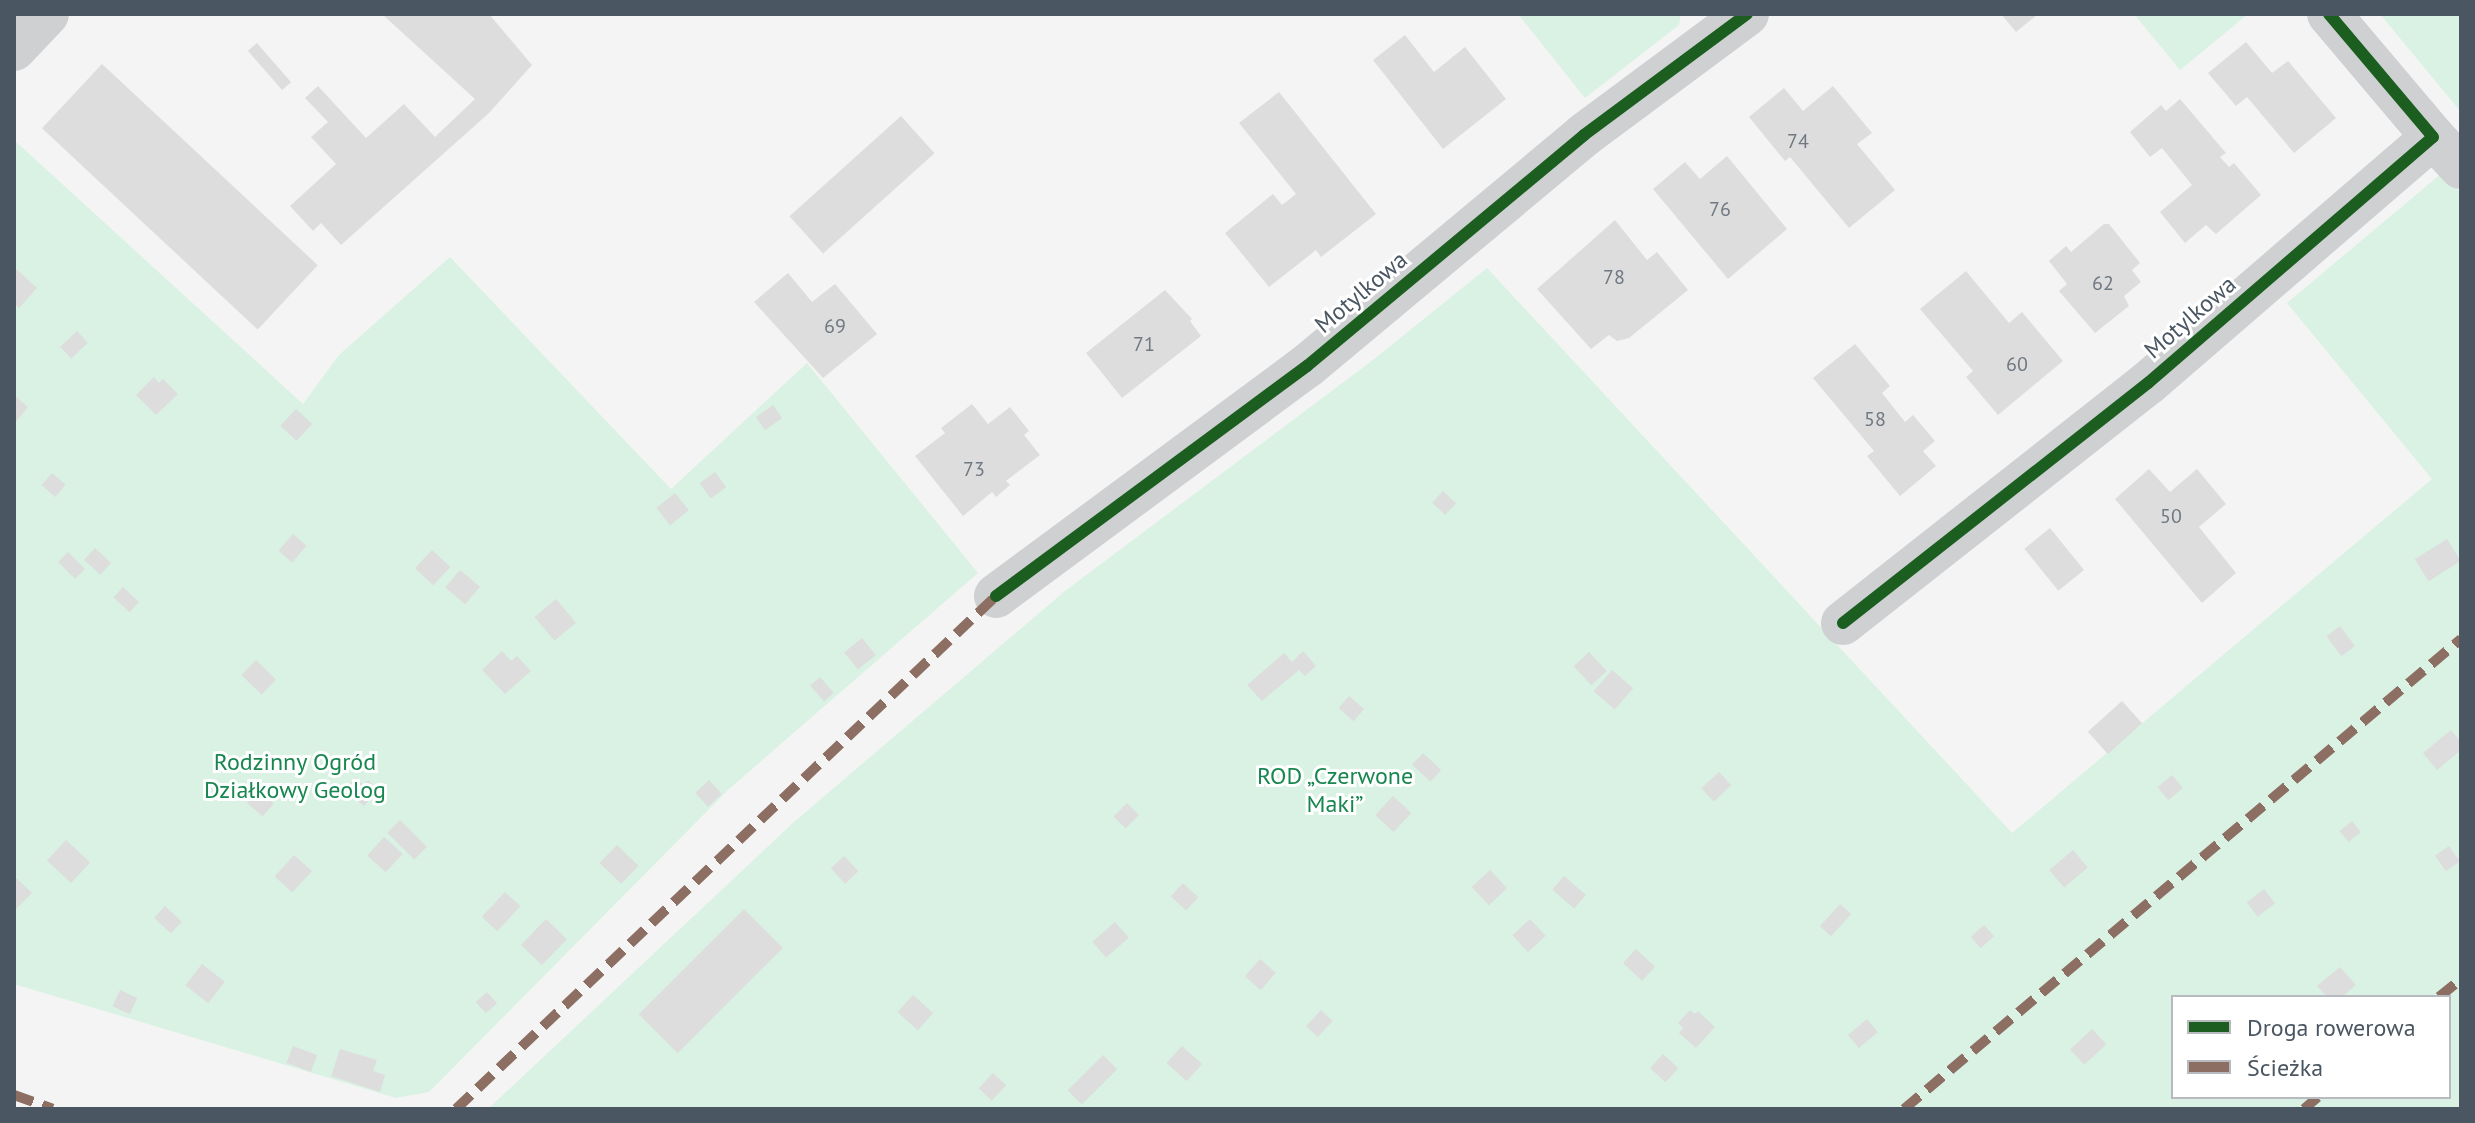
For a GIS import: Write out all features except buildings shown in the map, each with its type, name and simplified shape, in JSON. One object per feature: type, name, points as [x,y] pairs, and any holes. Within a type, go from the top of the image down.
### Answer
[{"type":"street","points":[[14,49],[47,14]]},
{"type":"street","name":"Motylkowa","points":[[1843,623],[2447,152],[2329,14]]},
{"type":"street","name":"Motylkowa","points":[[996,596],[1307,366],[1584,135],[1745,15]]},
{"type":"green space","points":[[1518,14],[1681,14],[1679,25],[1585,98]]},
{"type":"green space","points":[[2134,14],[2248,14],[2180,70]]},
{"type":"green space","points":[[2380,14],[2461,14],[2461,112]]},
{"type":"green space","name":"Rodzinny Ogród Działkowy Geolog","points":[[14,140],[303,404],[339,355],[450,257],[671,489],[807,363],[978,573],[729,789],[429,1092],[396,1098],[14,984]]},
{"type":"green space","name":"ROD „Czerwone Maki”","points":[[2442,173],[2461,194],[2461,1109],[488,1109],[794,822],[1065,591],[1373,360],[1487,268],[2012,833],[2432,479],[2287,303]]},
{"type":"marked path","points":[[456,1109],[996,596]]},
{"type":"marked path","points":[[1904,1109],[2461,639]]},
{"type":"marked path","points":[[2441,995],[2461,979]]},
{"type":"marked path","points":[[14,1095],[53,1109]]},
{"type":"marked path","points":[[2304,1109],[2316,1099]]},
{"type":"cycle path","points":[[996,596],[1307,366],[1584,135],[1747,14]]},
{"type":"cycle path","points":[[1843,623],[2148,383],[2433,137],[2329,14]]}]
